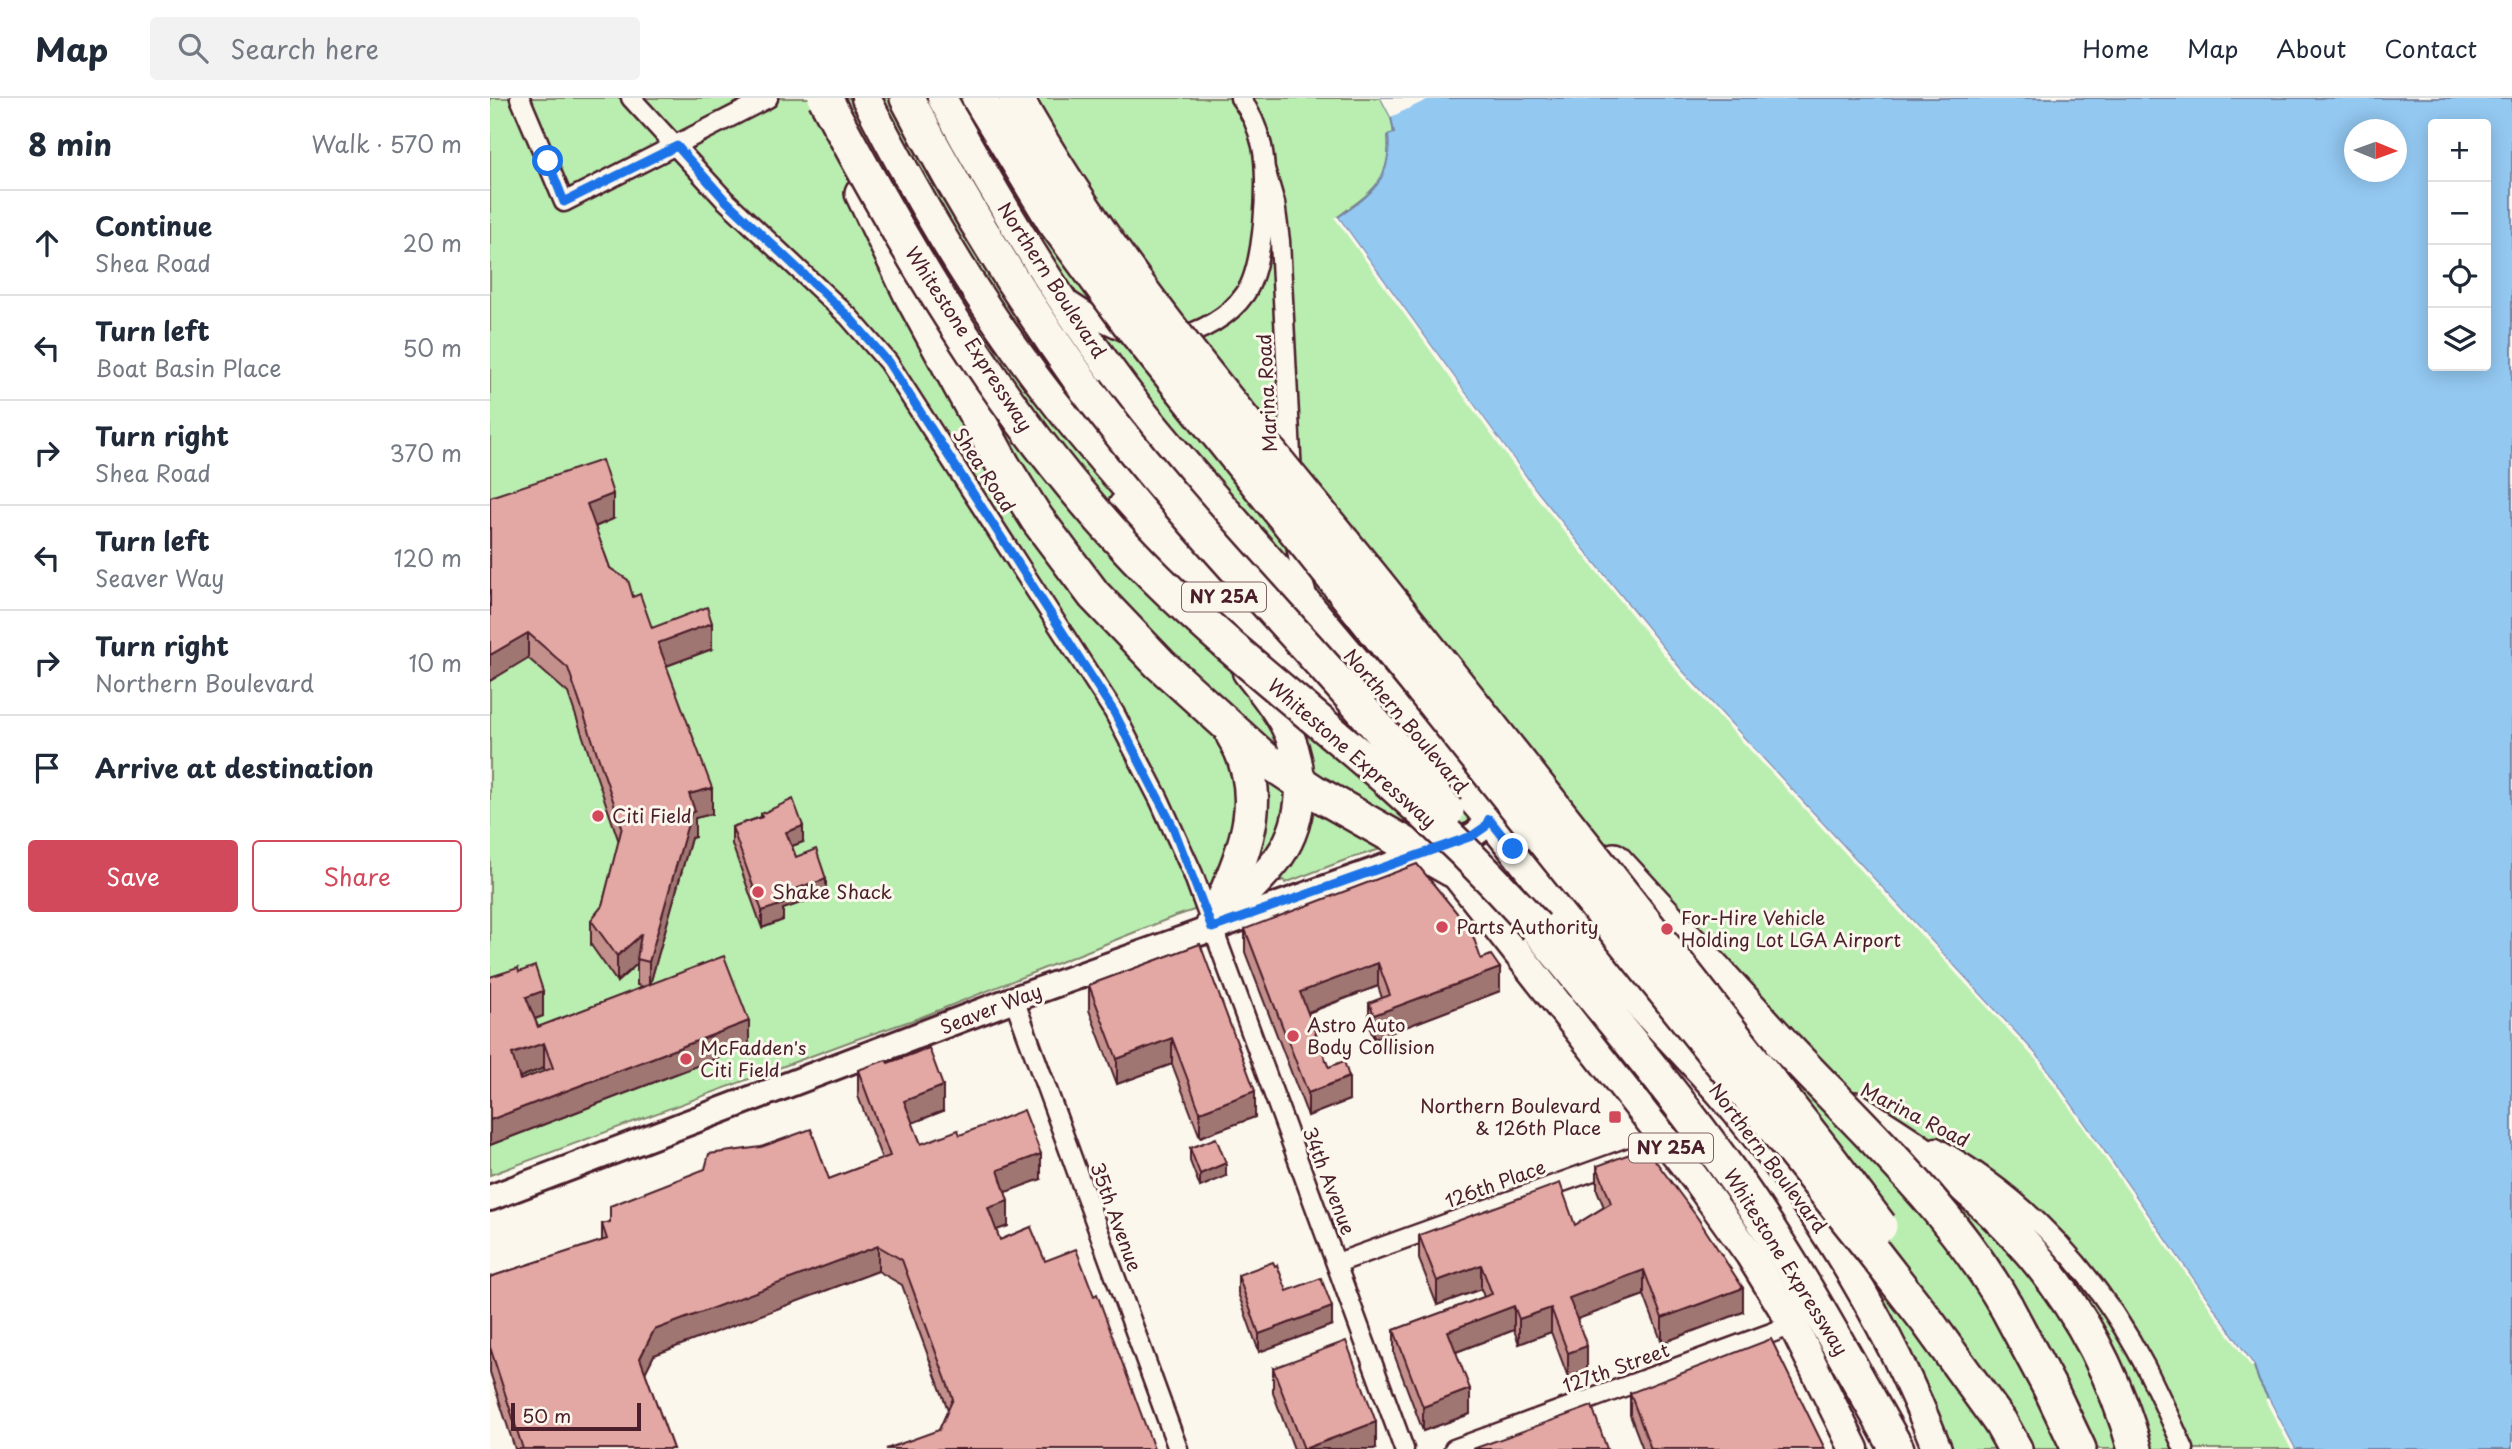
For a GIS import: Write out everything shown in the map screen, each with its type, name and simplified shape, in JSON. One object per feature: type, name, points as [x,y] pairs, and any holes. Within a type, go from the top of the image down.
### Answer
[{"type":"highway","points":[[820,98],[875,222],[908,288],[1020,492],[1074,570],[1115,619],[1160,664],[1265,759],[1300,783],[1437,858]]},
{"type":"highway","name":"Whitestone Expressway","points":[[825,98],[908,245],[978,358],[1032,436],[1092,510],[1186,607],[1246,662],[1392,784],[1473,860],[1536,927],[1657,1075],[1723,1162],[1785,1254],[1850,1365],[1894,1449]]},
{"type":"highway","points":[[900,98],[1028,305],[1106,416],[1174,498],[1412,769],[1536,927]]},
{"type":"highway","points":[[907,98],[946,170]]},
{"type":"highway","points":[[979,98],[1036,193],[1128,322],[1871,1249],[1927,1321],[2008,1436]]},
{"type":"highway","points":[[1016,98],[1072,190],[1135,281],[1454,680],[1849,1183],[1903,1261],[2008,1436]]},
{"type":"highway","points":[[1454,680],[1644,894],[1931,1201],[1969,1248],[2006,1306],[2079,1449]]},
{"type":"highway","points":[[1212,928],[1245,847],[1253,808],[1249,773],[1240,748],[1228,727]]},
{"type":"highway","points":[[1844,1103],[1931,1160],[1979,1199],[2039,1262],[2090,1335],[2115,1387],[2135,1449]]},
{"type":"highway","points":[[2006,1306],[2039,1381],[2062,1449]]},
{"type":"main road","name":"NY 25A","points":[[866,98],[933,222],[1012,345],[1093,449],[1303,687],[1668,1144],[1732,1230],[1793,1325],[1854,1449]]},
{"type":"main road","name":"Northern Boulevard","points":[[942,98],[992,188],[1052,285],[1114,374],[1163,437],[1489,819],[1623,986],[1737,1113],[1818,1223],[1853,1276],[1885,1333],[1937,1449]]},
{"type":"main road","points":[[1012,345],[1152,547],[1278,713],[1292,740],[1300,783],[1298,814],[1281,854],[1212,928]]},
{"type":"main road","name":"Seaver Way","points":[[490,1198],[1014,999],[1212,928],[1437,858],[1476,834],[1485,827],[1489,819]]},
{"type":"street","points":[[520,98],[564,202],[768,98]]},
{"type":"street","name":"Shea Road","points":[[631,98],[724,199],[849,317],[888,362],[1114,712],[1173,827],[1212,928]]},
{"type":"street","name":"Marina Road","points":[[1240,98],[1258,131],[1277,214],[1296,543],[1304,588],[1316,614]]},
{"type":"street","name":"Marina Road","points":[[1052,285],[1085,312],[1132,335],[1147,339],[1168,339],[1206,326],[1240,300],[1253,278],[1259,253],[1265,169]]},
{"type":"street","name":"Marina Road","points":[[1549,894],[1613,954],[1652,984],[1753,1050],[1844,1103],[1930,1144],[1969,1166],[2007,1193],[2050,1232],[2090,1277],[2145,1367],[2183,1449]]},
{"type":"street","name":"34th Avenue","points":[[1212,928],[1404,1449]]},
{"type":"street","name":"35th Avenue","points":[[1014,999],[1178,1449]]},
{"type":"street","name":"126th Place","points":[[1337,1262],[1668,1144]]},
{"type":"street","name":"127th Street","points":[[1454,1449],[1793,1325]]},
{"type":"green space","points":[[490,98],[1381,98],[1391,117],[1394,133],[1388,135],[1387,165],[1377,185],[1338,217],[1537,492],[1681,670],[2038,1057],[2254,1366],[2259,1381],[2295,1449],[1953,1449],[1908,1347],[1854,1249],[1499,813],[1173,917],[919,1018],[490,1175]]},
{"type":"water","points":[[1381,98],[2512,98],[2512,1449],[2295,1449],[2259,1381],[2254,1366],[2038,1057],[1681,670],[1537,492],[1338,217],[1370,193],[1377,184],[1387,163],[1388,135],[1394,133],[1391,117]]},
{"type":"pier","points":[[1381,98],[1431,98],[1391,117]]},
{"type":"pier","points":[[1334,217],[1338,217],[1537,492],[1681,670],[2038,1057],[2254,1366],[2251,1367],[2036,1060],[1677,671],[1534,494]]},
{"type":"pier","points":[[2268,1398],[2295,1449],[2291,1449],[2265,1400]]},
{"type":"building","points":[[602,460],[613,494],[587,504],[610,568],[628,580],[633,597],[640,594],[652,628],[707,607],[712,623],[658,643],[712,788],[689,794],[695,811],[691,813],[649,962],[637,959],[641,935],[617,956],[591,920],[602,906],[622,827],[568,668],[528,633],[490,655],[490,497]]},
{"type":"building","points":[[793,799],[803,826],[786,832],[796,857],[816,849],[826,879],[780,895],[783,904],[762,911],[732,827],[762,817],[761,814]]},
{"type":"building","points":[[1417,864],[1471,930],[1481,959],[1491,955],[1500,968],[1374,1015],[1369,1003],[1390,995],[1378,963],[1300,992],[1328,1066],[1344,1061],[1349,1077],[1308,1093],[1245,929]]},
{"type":"building","points":[[1200,944],[1255,1091],[1200,1112],[1172,1038],[1117,1059],[1089,985]]},
{"type":"building","points":[[724,956],[749,1021],[490,1120],[490,977],[535,966],[543,991],[526,997],[538,1027]],"holes":[[[544,1043],[553,1068],[520,1080],[512,1054]]]},
{"type":"building","points":[[929,1048],[943,1086],[904,1101],[921,1144],[958,1130],[960,1135],[1024,1110],[1041,1154],[998,1170],[1008,1201],[988,1208],[1000,1240],[1031,1227],[1045,1261],[1076,1249],[1094,1296],[1097,1294],[1154,1449],[886,1449],[939,1430],[953,1399],[902,1260],[878,1246],[654,1330],[640,1358],[673,1449],[523,1449],[490,1347],[490,1277],[607,1239],[602,1224],[610,1222],[610,1206],[705,1169],[709,1154],[761,1147],[811,1129],[829,1179],[890,1156],[858,1070],[886,1060],[888,1063]]},
{"type":"building","points":[[1216,1138],[1226,1163],[1200,1174],[1190,1148]]},
{"type":"building","points":[[1646,1148],[1697,1217],[1743,1288],[1662,1318],[1644,1270],[1569,1298],[1587,1346],[1568,1353],[1551,1308],[1519,1319],[1514,1306],[1448,1331],[1470,1389],[1423,1407],[1394,1330],[1492,1294],[1481,1265],[1437,1281],[1419,1235],[1560,1183],[1575,1225],[1611,1203],[1597,1166]]},
{"type":"building","points":[[1273,1262],[1277,1265],[1287,1291],[1321,1278],[1332,1307],[1259,1334],[1238,1275]]},
{"type":"building","points":[[1771,1339],[1825,1449],[1651,1449],[1630,1393]]},
{"type":"building","points":[[1346,1341],[1376,1422],[1304,1449],[1273,1368]]},
{"type":"building","points":[[1592,1406],[1607,1449],[1473,1449]]},
{"type":"place","name":"Citi Field","points":[[598,816]]},
{"type":"place","name":"Shake Shack","points":[[758,892]]},
{"type":"place","name":"Parts Authority","points":[[1442,927]]},
{"type":"place","name":"For-Hire Vehicle Holding Lot LGA Airport","points":[[1667,929]]},
{"type":"place","name":"Astro Auto Body Collision","points":[[1293,1036]]},
{"type":"place","name":"McFadden's Citi Field","points":[[686,1059]]},
{"type":"place","name":"Northern Boulevard & 126th Place","points":[[1615,1117]]},
{"type":"route","points":[[548,161],[564,202],[677,146],[724,199],[829,297],[868,338],[888,362],[923,414],[1114,712],[1173,827],[1212,928],[1472,836],[1481,831],[1489,819],[1513,849]]}]
